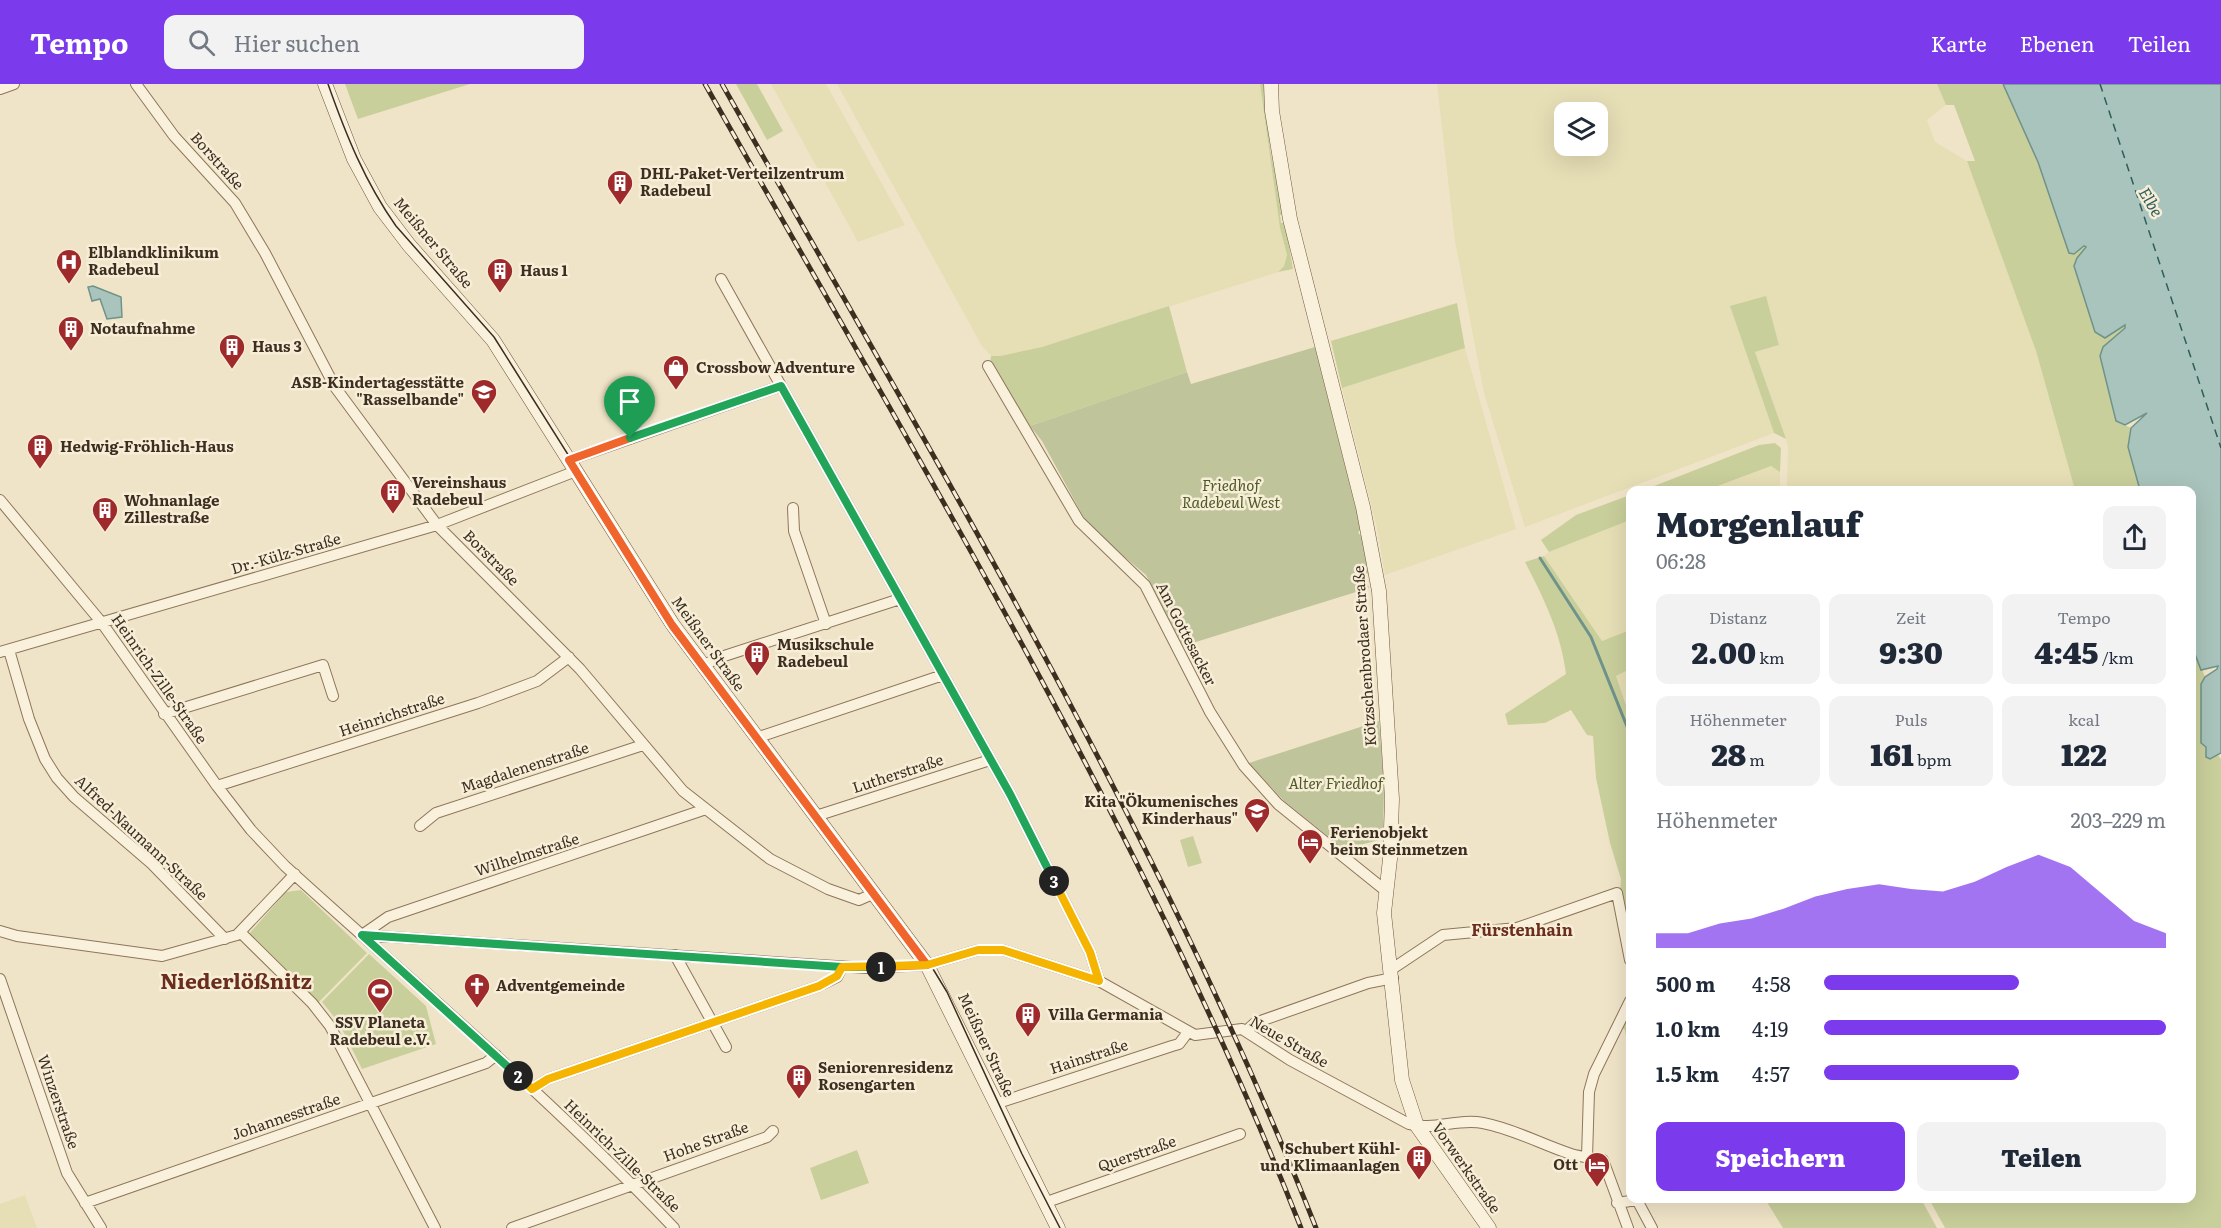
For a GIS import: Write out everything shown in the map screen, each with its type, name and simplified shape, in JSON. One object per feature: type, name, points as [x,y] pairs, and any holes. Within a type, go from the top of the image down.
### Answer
[{"type":"main road","name":"Meißner Straße","points":[[325,84],[354,159],[380,207],[409,245],[493,340],[658,603],[702,666],[927,965],[953,1013],[995,1104],[1058,1228]]},
{"type":"main road","name":"Kötzschenbrodaer Straße","points":[[1271,84],[1272,111],[1290,219],[1375,561],[1392,799],[1385,922],[1402,1080],[1417,1126]]},
{"type":"main road","name":"Vorwerkstraße","points":[[1417,1126],[1489,1228]]},
{"type":"street","points":[[0,89],[14,84]]},
{"type":"street","name":"Borstraße","points":[[136,84],[174,136],[235,203],[265,253],[335,387],[437,525],[569,657],[675,783],[706,810],[770,859],[810,880],[859,900],[875,893]]},
{"type":"street","points":[[722,279],[1027,826],[1096,968],[1099,981]]},
{"type":"street","name":"Am Gottesacker","points":[[988,366],[1078,521],[1145,585],[1210,712],[1244,766],[1278,804],[1386,891]]},
{"type":"street","name":"Dr.-Külz-Straße","points":[[5,651],[437,525],[572,465],[781,386]]},
{"type":"street","name":"Heinrich-Zille-Straße","points":[[0,500],[102,623],[164,714],[251,830],[295,874],[496,1055],[633,1184],[674,1228]]},
{"type":"street","points":[[793,508],[794,531],[826,624]]},
{"type":"street","points":[[702,666],[900,599]]},
{"type":"street","name":"Alfred-Naumann-Straße","points":[[5,651],[45,759],[57,778],[74,797],[152,864],[225,939]]},
{"type":"street","name":"Heinrichstraße","points":[[217,786],[478,703],[537,681],[569,657]]},
{"type":"street","points":[[164,714],[323,664],[333,696]]},
{"type":"street","points":[[756,738],[943,675]]},
{"type":"street","name":"Magdalenenstraße","points":[[420,826],[436,813],[643,745]]},
{"type":"street","name":"Lutherstraße","points":[[816,816],[990,760]]},
{"type":"street","name":"Wilhelmstraße","points":[[362,935],[388,917],[706,810]]},
{"type":"street","points":[[0,932],[162,956],[225,939],[240,932],[295,874]]},
{"type":"street","points":[[1246,1030],[1255,1023],[1392,974],[1443,934],[1511,930],[1617,893],[1626,939]]},
{"type":"street","points":[[240,932],[312,1003],[330,1026],[435,1228]]},
{"type":"street","name":"Neue Straße","points":[[362,935],[842,967],[927,965],[978,950],[1003,950],[1099,981],[1188,1032],[1200,1036],[1246,1030],[1290,1060],[1381,1111],[1417,1126],[1481,1122],[1516,1132],[1572,1154],[1603,1160],[1617,1203]]},
{"type":"street","points":[[675,955],[726,1047]]},
{"type":"street","points":[[532,1089],[548,1079],[819,986],[837,976],[842,967]]},
{"type":"street","name":"Winzerstraße","points":[[0,979],[67,1173],[101,1228]]},
{"type":"street","points":[[1587,1156],[1589,1092],[1594,1074],[1626,1009]]},
{"type":"street","name":"Hainstraße","points":[[995,1104],[1179,1044],[1188,1032]]},
{"type":"street","name":"Johannesstraße","points":[[85,1203],[486,1063],[496,1055]]},
{"type":"street","name":"Hohe Straße","points":[[512,1228],[767,1137],[773,1131]]},
{"type":"street","name":"Querstraße","points":[[1044,1203],[1240,1134]]},
{"type":"street","points":[[1626,1202],[1617,1203],[1628,1228]]},
{"type":"street","points":[[1639,1203],[1652,1228]]},
{"type":"shaded area","points":[[771,84],[826,84],[905,225],[858,242]]},
{"type":"shaded area","points":[[837,84],[1260,84],[1280,228],[1287,255],[1284,266],[1278,272],[1042,347],[991,356],[982,346]]},
{"type":"shaded area","points":[[1437,84],[1937,84],[1946,105],[1927,120],[1935,142],[1967,161],[2036,351],[2074,486],[1787,486],[1788,446],[1755,352],[1779,345],[1766,297],[1731,307],[1774,433],[1634,486],[1626,486],[1626,489],[1525,527],[1484,393],[1455,241]]},
{"type":"shaded area","points":[[1465,348],[1516,529],[1385,575],[1377,528],[1342,388]]},
{"type":"shaded area","points":[[1771,466],[1780,472],[1780,486],[1718,486]]},
{"type":"shaded area","points":[[1626,522],[1626,632],[1602,641],[1544,556]]},
{"type":"shaded area","points":[[1626,671],[1626,705],[1616,676]]},
{"type":"shaded area","points":[[25,1195],[37,1228],[0,1228],[0,1204]]},
{"type":"green space","points":[[345,84],[470,84],[358,119]]},
{"type":"green space","points":[[736,84],[757,84],[783,131],[767,140]]},
{"type":"green space","points":[[1260,84],[1264,84],[1270,148],[1283,214],[1280,215],[1281,223],[1285,223],[1293,269],[1278,272],[1284,266],[1287,255],[1280,228]]},
{"type":"green space","points":[[1937,84],[2003,84],[2038,162],[2069,253],[2086,247],[2077,258],[2105,338],[2125,325],[2125,328],[2103,347],[2116,421],[2131,428],[2128,447],[2139,486],[2074,486],[2036,351],[1967,161],[1975,161],[1954,105],[1946,105]]},
{"type":"green space","points":[[1766,296],[1779,345],[1755,352],[1786,439],[1774,433],[1730,306]]},
{"type":"green space","points":[[1457,303],[1465,348],[1342,388],[1331,341]]},
{"type":"green space","points":[[1169,306],[1187,372],[1030,426],[990,363],[991,356],[1042,347]]},
{"type":"green space","name":"Friedhof Radebeul West","points":[[1315,347],[1361,528],[1358,533],[1365,539],[1370,569],[1365,578],[1369,588],[1183,646],[1146,575],[1089,527],[1042,441],[1030,426],[1187,372],[1191,384]]},
{"type":"green space","points":[[1775,443],[1781,448],[1780,472],[1771,466],[1718,486],[1654,486],[1759,445]]},
{"type":"green space","points":[[1626,496],[1626,522],[1549,552],[1541,540],[1576,515]]},
{"type":"green space","points":[[1544,556],[1602,641],[1626,632],[1626,671],[1616,676],[1626,705],[1626,921],[1620,892],[1621,879],[1610,843],[1596,778],[1593,736],[1587,735],[1571,710],[1545,723],[1508,725],[1505,714],[1566,674],[1556,630],[1525,562]]},
{"type":"green space","points":[[2196,656],[2205,677],[2201,684],[2206,753],[2210,759],[2218,755],[2221,759],[2221,1228],[1945,1228],[1931,1203],[2196,1203]]},
{"type":"green space","name":"Alter Friedhof","points":[[1379,721],[1384,784],[1383,839],[1344,849],[1284,801],[1249,763]]},
{"type":"green space","points":[[1193,836],[1202,863],[1188,867],[1180,840]]},
{"type":"green space","points":[[301,890],[367,953],[318,1003],[248,935],[286,892]]},
{"type":"green space","name":"SSV Planeta Radebeul e.V.","points":[[369,954],[426,1006],[436,1044],[362,1069],[339,1023],[322,1002]]},
{"type":"green space","points":[[1626,1020],[1626,1036],[1625,1030],[1622,1028]]},
{"type":"green space","points":[[857,1150],[869,1183],[821,1200],[810,1168]]},
{"type":"green space","points":[[1767,1203],[1923,1203],[1937,1228],[1783,1228]]},
{"type":"water","name":"Elbe","points":[[2003,84],[2221,84],[2221,753],[2210,759],[2206,757],[2206,747],[2201,743],[2201,684],[2205,677],[2218,666],[2201,670],[2196,657],[2196,486],[2139,486],[2128,447],[2131,428],[2147,413],[2125,425],[2116,421],[2100,356],[2103,347],[2125,328],[2125,325],[2105,338],[2095,332],[2074,266],[2086,247],[2084,246],[2074,254],[2069,253],[2038,162]]},
{"type":"water","points":[[93,286],[121,297],[122,317],[107,319],[100,299],[92,301],[88,287]]},
{"type":"waterway","points":[[1540,558],[1591,637],[1626,724]]},
{"type":"ferry route","points":[[2100,84],[2221,448]]},
{"type":"tram line","points":[[328,84],[357,158],[396,226],[494,337],[674,623],[930,964],[947,992],[1022,1154],[1060,1228]]},
{"type":"railway","points":[[705,84],[945,505],[1099,788],[1171,933],[1239,1079],[1301,1228]]},
{"type":"railway","points":[[722,84],[961,505],[1114,788],[1186,933],[1254,1079],[1316,1228]]},
{"type":"place","name":"DHL-Paket-Verteilzentrum Radebeul","points":[[620,206]]},
{"type":"place","name":"Elblandklinikum Radebeul","points":[[69,285]]},
{"type":"place","name":"Haus 1","points":[[500,294]]},
{"type":"place","name":"Notaufnahme","points":[[71,352]]},
{"type":"place","name":"Haus 3","points":[[232,370]]},
{"type":"place","name":"Crossbow Adventure","points":[[676,391]]},
{"type":"place","name":"ASB-Kindertagesstätte \"Rasselbande\"","points":[[484,415]]},
{"type":"place","name":"Hedwig-Fröhlich-Haus","points":[[40,470]]},
{"type":"place","name":"Vereinshaus Radebeul","points":[[393,515]]},
{"type":"place","name":"Wohnanlage Zillestraße","points":[[105,533]]},
{"type":"place","name":"Musikschule Radebeul","points":[[757,677]]},
{"type":"place","name":"Kita \"Ökumenisches Kinderhaus\"","points":[[1257,834]]},
{"type":"place","name":"Ferienobjekt beim Steinmetzen","points":[[1310,865]]},
{"type":"place","name":"Adventgemeinde","points":[[477,1009]]},
{"type":"place","name":"SSV Planeta Radebeul e.V.","points":[[380,1014]]},
{"type":"place","name":"Villa Germania","points":[[1028,1038]]},
{"type":"place","name":"Seniorenresidenz Rosengarten","points":[[799,1100]]},
{"type":"place","name":"Schubert Kühl- und Klimaanlagen","points":[[1419,1181]]},
{"type":"place","name":"Ott","points":[[1597,1188]]},
{"type":"district","name":"Fürstenhain","points":[[1522,930]]},
{"type":"district","name":"Niederlößnitz","points":[[236,982]]},
{"type":"route","points":[[630,438],[569,460],[672,625],[927,965],[867,968],[842,967],[362,935],[532,1089],[548,1079],[819,986],[837,976],[842,967],[927,965],[978,950],[1003,950],[1099,981],[1090,952],[1010,794],[781,386],[630,438]]}]
